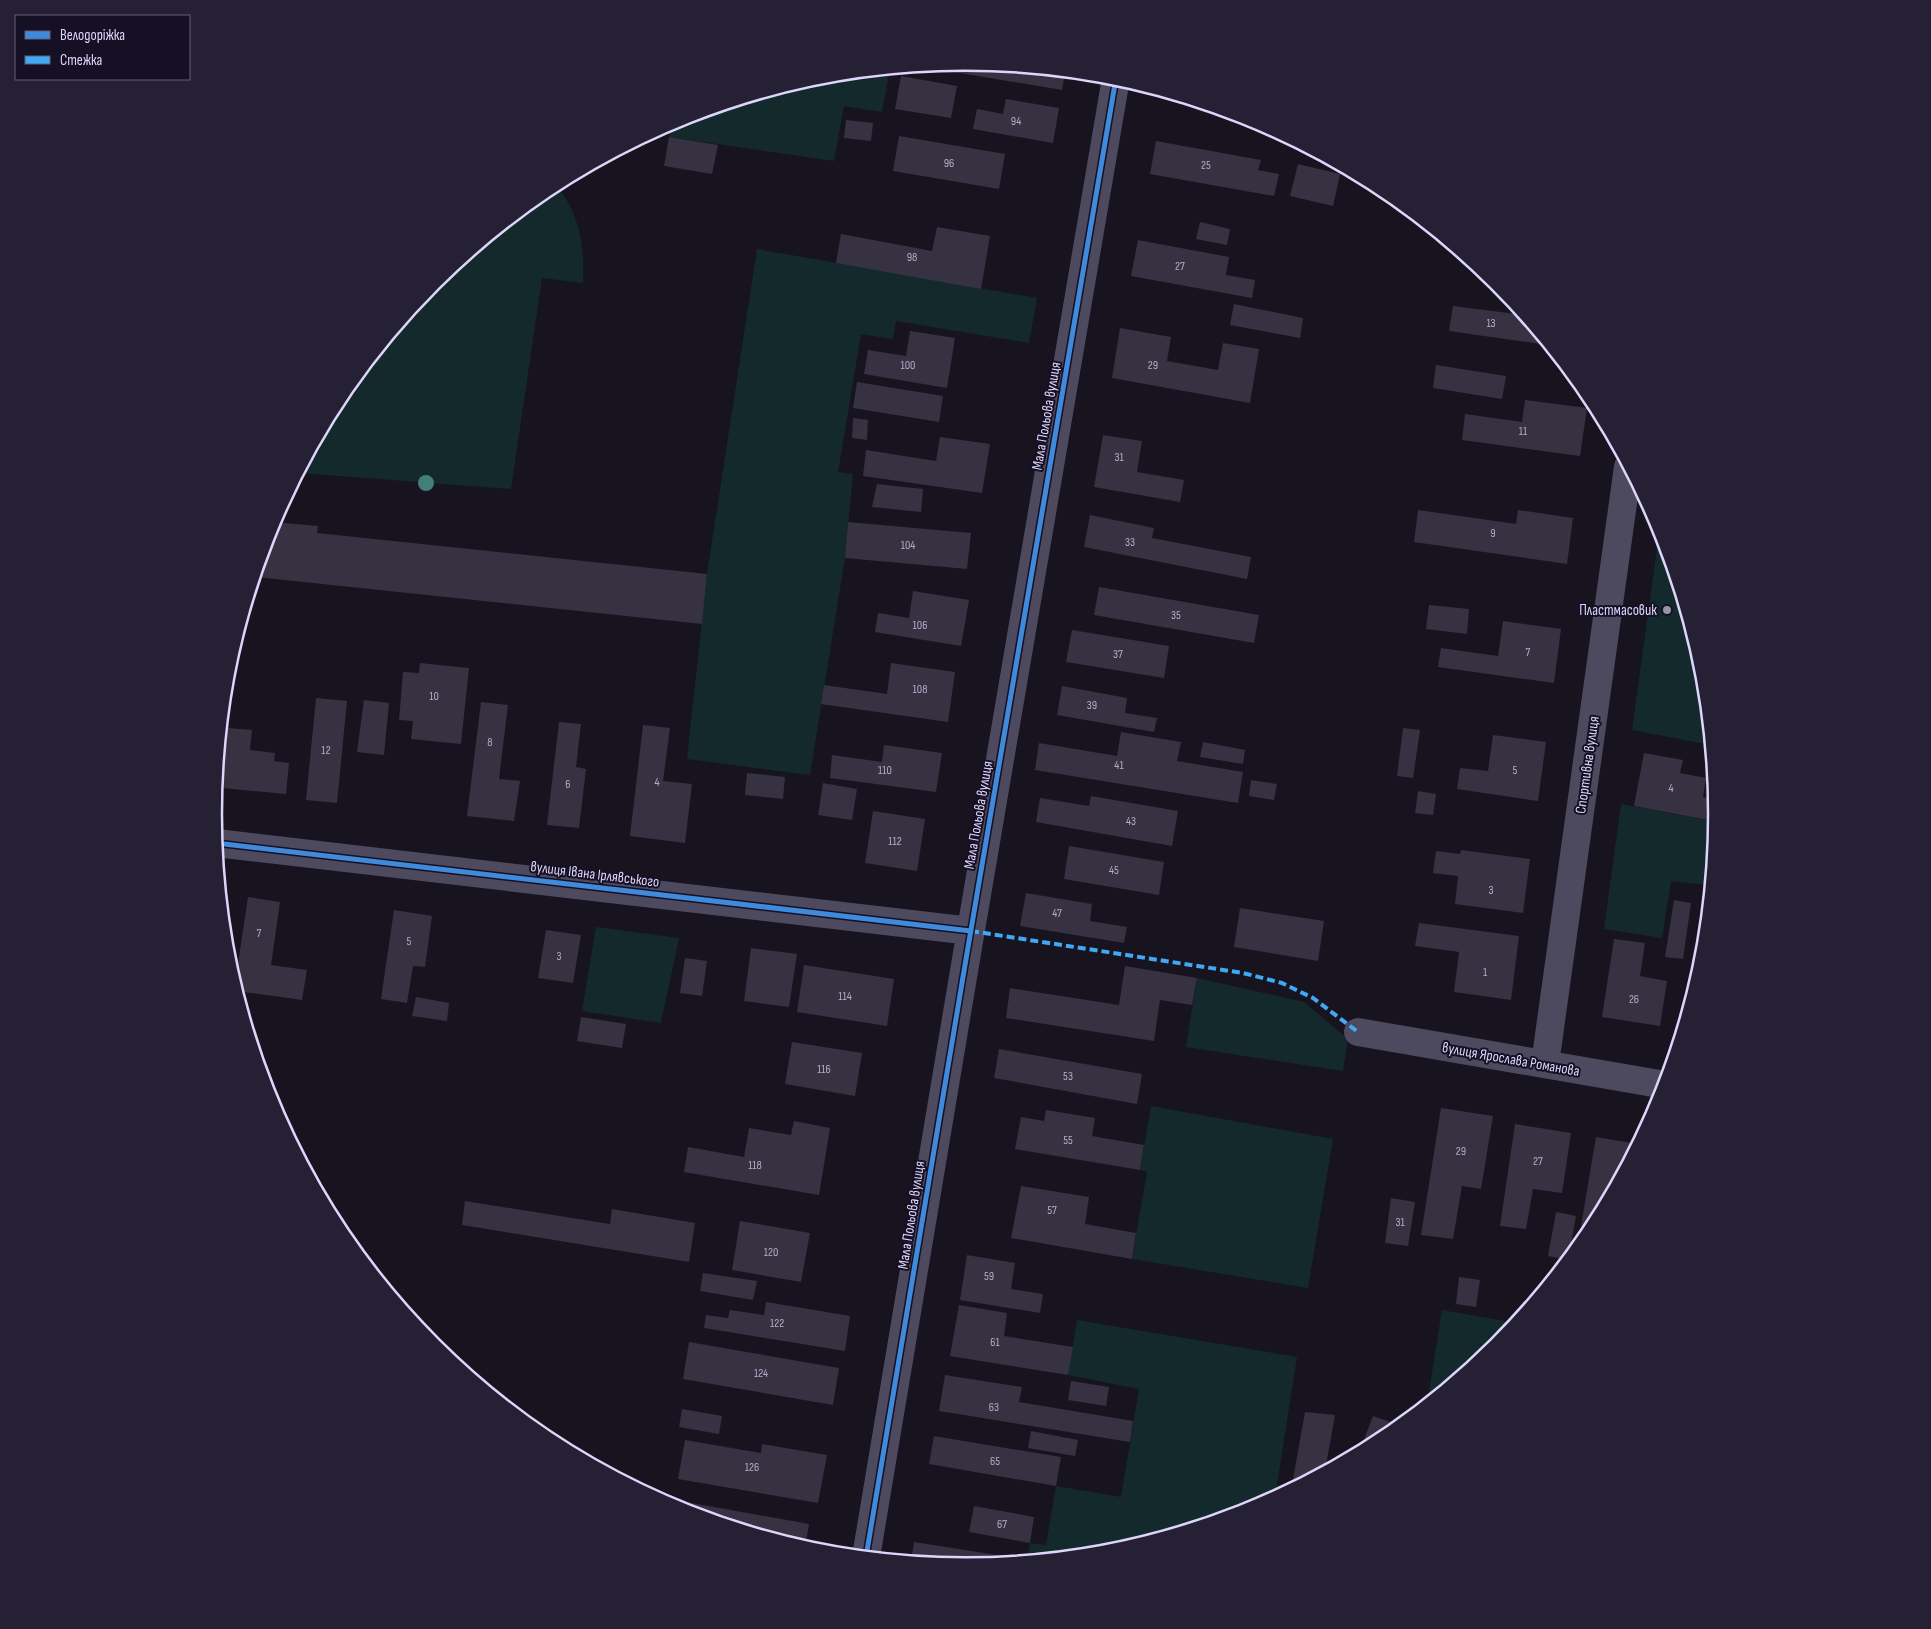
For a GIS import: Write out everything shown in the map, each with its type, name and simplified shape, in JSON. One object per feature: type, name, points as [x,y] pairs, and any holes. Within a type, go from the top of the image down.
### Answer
[{"type":"street","name":"Мала Польова вулиця","points":[[867,1551],[1115,87]]},
{"type":"street","name":"Спортивна вулиця","points":[[1545,1064],[1627,476]]},
{"type":"street","name":"вулиця Івана Ірлявського","points":[[223,843],[971,931]]},
{"type":"street","name":"вулиця Ярослава Романова","points":[[1358,1032],[1657,1085]]},
{"type":"green space","points":[[889,76],[882,112],[844,106],[834,161],[669,137],[670,133],[681,128],[773,97],[820,86]]},
{"type":"green space","points":[[561,192],[570,206],[579,231],[583,257],[583,283],[542,278],[511,489],[306,473],[348,402],[376,362],[407,324],[475,256],[513,225]]},
{"type":"green space","points":[[757,249],[1037,298],[1029,343],[896,321],[893,339],[861,334],[838,472],[853,474],[845,558],[810,775],[687,759],[707,574]]},
{"type":"green space","points":[[1657,545],[1683,622],[1694,669],[1705,744],[1632,730]]},
{"type":"green space","points":[[1621,804],[1709,820],[1705,885],[1671,881],[1662,938],[1604,929]]},
{"type":"green space","points":[[596,927],[679,938],[661,1023],[582,1011]]},
{"type":"green space","points":[[1197,978],[1304,1002],[1348,1039],[1343,1071],[1186,1047]]},
{"type":"green space","points":[[1151,1106],[1333,1139],[1308,1288],[1132,1259],[1147,1172],[1140,1170]]},
{"type":"green space","points":[[1442,1310],[1508,1322],[1456,1373],[1428,1396]]},
{"type":"green space","points":[[1077,1320],[1297,1357],[1276,1489],[1204,1518],[1158,1532],[1111,1543],[1028,1555],[1030,1543],[1046,1545],[1056,1486],[1121,1497],[1139,1389],[1068,1375]]},
{"type":"building","points":[[954,72],[1014,73],[1064,78],[1062,90]]},
{"type":"building","points":[[901,76],[957,86],[951,118],[895,109]]},
{"type":"building","points":[[1006,99],[1059,108],[1053,143],[973,129],[977,109],[1003,114]]},
{"type":"building","points":[[846,120],[873,123],[871,141],[844,138]]},
{"type":"building","points":[[899,136],[1005,154],[999,189],[893,171]]},
{"type":"building","points":[[669,137],[718,145],[712,174],[664,166]]},
{"type":"building","points":[[1156,141],[1261,160],[1258,170],[1279,174],[1274,196],[1150,174]]},
{"type":"building","points":[[1298,164],[1340,174],[1333,206],[1290,196]]},
{"type":"building","points":[[1200,222],[1230,229],[1227,245],[1196,239]]},
{"type":"building","points":[[937,227],[990,236],[981,289],[836,263],[841,234],[932,251]]},
{"type":"building","points":[[1138,240],[1229,257],[1226,275],[1255,280],[1252,298],[1131,276]]},
{"type":"building","points":[[1234,304],[1303,318],[1300,338],[1230,325]]},
{"type":"building","points":[[1453,306],[1514,314],[1540,344],[1449,331]]},
{"type":"building","points":[[1120,328],[1171,337],[1167,361],[1218,370],[1223,343],[1259,349],[1250,403],[1112,378]]},
{"type":"building","points":[[910,331],[955,338],[947,388],[864,374],[868,350],[906,356]]},
{"type":"building","points":[[1436,365],[1506,376],[1502,399],[1433,388]]},
{"type":"building","points":[[857,382],[943,396],[939,422],[853,408]]},
{"type":"building","points":[[1525,400],[1587,408],[1580,456],[1462,440],[1465,414],[1522,422]]},
{"type":"building","points":[[853,418],[868,420],[867,440],[852,438]]},
{"type":"building","points":[[1103,435],[1142,441],[1137,472],[1184,480],[1180,502],[1094,487]]},
{"type":"building","points":[[940,437],[990,444],[982,493],[863,476],[866,450],[936,461]]},
{"type":"building","points":[[877,484],[923,489],[921,512],[872,507]]},
{"type":"building","points":[[1418,510],[1516,524],[1518,510],[1573,518],[1567,564],[1414,542]]},
{"type":"building","points":[[1090,515],[1154,528],[1152,538],[1251,557],[1247,579],[1084,547]]},
{"type":"building","points":[[848,522],[971,533],[967,569],[845,558]]},
{"type":"building","points":[[282,523],[318,526],[317,533],[707,574],[702,624],[262,578]]},
{"type":"building","points":[[1099,587],[1259,615],[1254,643],[1094,615]]},
{"type":"building","points":[[913,591],[969,600],[961,646],[875,632],[878,613],[909,618]]},
{"type":"building","points":[[1429,605],[1469,609],[1467,634],[1426,629]]},
{"type":"building","points":[[1503,621],[1561,629],[1554,683],[1438,667],[1441,648],[1498,656]]},
{"type":"building","points":[[1072,630],[1169,646],[1164,678],[1066,662]]},
{"type":"building","points":[[420,663],[469,668],[461,744],[411,739],[413,721],[399,720],[403,672],[419,673]]},
{"type":"building","points":[[891,663],[955,672],[948,722],[821,704],[824,685],[887,694]]},
{"type":"building","points":[[1062,686],[1127,698],[1125,713],[1157,718],[1154,732],[1057,715]]},
{"type":"building","points":[[316,698],[347,701],[337,803],[306,800]]},
{"type":"building","points":[[364,700],[389,703],[384,755],[357,752]]},
{"type":"building","points":[[481,702],[508,705],[499,779],[520,781],[514,821],[467,816]]},
{"type":"building","points":[[559,722],[581,724],[576,767],[586,769],[579,828],[547,825]]},
{"type":"building","points":[[643,725],[670,728],[663,781],[692,784],[685,843],[630,836]]},
{"type":"building","points":[[228,728],[252,730],[250,750],[275,753],[274,761],[289,763],[286,794],[223,788]]},
{"type":"building","points":[[1403,728],[1420,730],[1413,778],[1397,776]]},
{"type":"building","points":[[1121,732],[1181,742],[1177,761],[1243,772],[1238,803],[1035,770],[1039,743],[1117,756]]},
{"type":"building","points":[[1493,735],[1546,742],[1538,801],[1457,789],[1460,768],[1488,771]]},
{"type":"building","points":[[1203,742],[1245,750],[1243,764],[1200,757]]},
{"type":"building","points":[[884,745],[942,753],[936,792],[830,778],[832,755],[882,762]]},
{"type":"building","points":[[1644,753],[1683,760],[1680,773],[1706,778],[1703,797],[1708,798],[1709,820],[1634,806]]},
{"type":"building","points":[[747,773],[785,777],[783,799],[745,795]]},
{"type":"building","points":[[1251,780],[1277,784],[1274,800],[1249,796]]},
{"type":"building","points":[[823,783],[857,789],[852,820],[818,815]]},
{"type":"building","points":[[1418,791],[1436,794],[1433,815],[1415,813]]},
{"type":"building","points":[[1091,796],[1178,811],[1172,846],[1036,822],[1040,798],[1089,806]]},
{"type":"building","points":[[873,811],[925,819],[917,871],[865,863]]},
{"type":"building","points":[[1069,846],[1164,862],[1159,895],[1064,879]]},
{"type":"building","points":[[1461,850],[1530,859],[1523,913],[1455,904],[1458,876],[1433,873],[1436,851],[1460,854]]},
{"type":"building","points":[[1026,893],[1092,904],[1090,921],[1127,927],[1124,943],[1020,926]]},
{"type":"building","points":[[248,897],[280,902],[271,965],[307,970],[302,1000],[244,992],[238,964]]},
{"type":"building","points":[[1674,900],[1691,903],[1683,959],[1665,957]]},
{"type":"building","points":[[1240,908],[1324,921],[1318,961],[1234,947]]},
{"type":"building","points":[[394,910],[432,916],[425,967],[413,966],[407,1003],[381,999]]},
{"type":"building","points":[[1419,923],[1519,936],[1511,1000],[1454,992],[1459,952],[1415,946]]},
{"type":"building","points":[[546,930],[581,935],[573,983],[538,978]]},
{"type":"building","points":[[1614,939],[1645,943],[1640,976],[1667,981],[1660,1026],[1602,1017]]},
{"type":"building","points":[[751,948],[797,954],[789,1007],[744,1001]]},
{"type":"building","points":[[685,958],[707,961],[702,996],[680,993]]},
{"type":"building","points":[[804,965],[894,979],[887,1026],[797,1012]]},
{"type":"building","points":[[1125,966],[1197,978],[1192,1005],[1160,1000],[1154,1041],[1006,1018],[1010,988],[1119,1005]]},
{"type":"building","points":[[416,997],[449,1003],[447,1021],[412,1016]]},
{"type":"building","points":[[581,1017],[626,1024],[622,1048],[577,1041]]},
{"type":"building","points":[[792,1042],[862,1053],[855,1096],[785,1084]]},
{"type":"building","points":[[999,1049],[1142,1074],[1137,1104],[994,1078]]},
{"type":"building","points":[[1441,1108],[1493,1116],[1481,1189],[1462,1186],[1453,1239],[1421,1235]]},
{"type":"building","points":[[1046,1110],[1095,1118],[1092,1136],[1144,1145],[1140,1170],[1015,1149],[1021,1117],[1044,1121]]},
{"type":"building","points":[[794,1121],[830,1128],[819,1195],[684,1172],[688,1147],[744,1157],[749,1128],[791,1135]]},
{"type":"building","points":[[1515,1124],[1571,1133],[1562,1193],[1533,1189],[1526,1229],[1500,1226]]},
{"type":"building","points":[[1596,1137],[1632,1143],[1609,1186],[1584,1226],[1581,1226]]},
{"type":"building","points":[[1021,1186],[1089,1197],[1085,1224],[1136,1233],[1132,1259],[1011,1238]]},
{"type":"building","points":[[1391,1198],[1415,1202],[1408,1246],[1385,1243]]},
{"type":"building","points":[[465,1201],[610,1224],[612,1209],[695,1223],[689,1262],[462,1225]]},
{"type":"building","points":[[1556,1212],[1576,1216],[1571,1244],[1561,1259],[1548,1256]]},
{"type":"building","points":[[740,1221],[810,1233],[801,1282],[732,1270]]},
{"type":"building","points":[[967,1255],[1015,1263],[1011,1289],[1043,1294],[1040,1313],[960,1300]]},
{"type":"building","points":[[703,1273],[757,1281],[753,1300],[700,1291]]},
{"type":"building","points":[[1459,1277],[1480,1280],[1476,1307],[1456,1304]]},
{"type":"building","points":[[766,1302],[850,1316],[845,1351],[704,1328],[706,1315],[728,1318],[730,1310],[764,1315]]},
{"type":"building","points":[[959,1305],[1007,1313],[1004,1336],[1073,1347],[1068,1375],[950,1356]]},
{"type":"building","points":[[689,1342],[839,1368],[833,1405],[683,1379]]},
{"type":"building","points":[[945,1375],[1022,1387],[1019,1402],[1133,1421],[1130,1442],[939,1411]]},
{"type":"building","points":[[1071,1381],[1109,1387],[1106,1406],[1068,1400]]},
{"type":"building","points":[[682,1409],[722,1416],[719,1434],[679,1427]]},
{"type":"building","points":[[1305,1412],[1335,1415],[1326,1464],[1293,1482]]},
{"type":"building","points":[[1373,1416],[1392,1422],[1378,1432],[1363,1441]]},
{"type":"building","points":[[1031,1431],[1078,1440],[1075,1456],[1028,1448]]},
{"type":"building","points":[[934,1436],[1061,1457],[1056,1486],[929,1464]]},
{"type":"building","points":[[685,1440],[761,1453],[762,1444],[827,1455],[818,1503],[678,1479]]},
{"type":"building","points":[[681,1501],[809,1524],[806,1540],[727,1518]]},
{"type":"building","points":[[974,1506],[1034,1517],[1030,1543],[969,1532]]},
{"type":"building","points":[[914,1542],[1006,1556],[966,1558],[912,1555]]},
{"type":"marked path","points":[[971,931],[1243,973],[1282,983],[1313,998],[1358,1032]]},
{"type":"cycle path","points":[[867,1551],[1114,87]]},
{"type":"cycle path","points":[[223,844],[971,931]]},
{"type":"place","name":"Пластмасовик","points":[[1667,610]]}]
